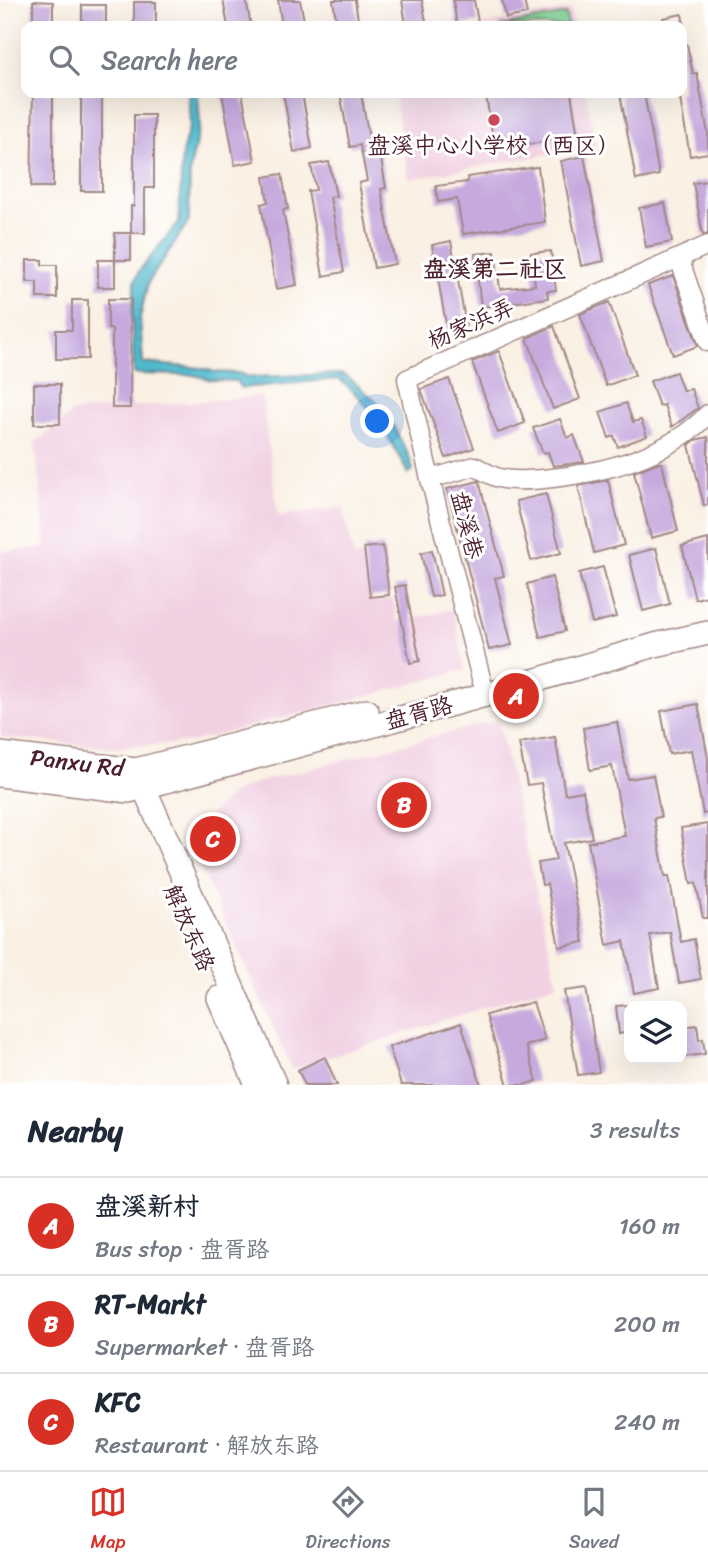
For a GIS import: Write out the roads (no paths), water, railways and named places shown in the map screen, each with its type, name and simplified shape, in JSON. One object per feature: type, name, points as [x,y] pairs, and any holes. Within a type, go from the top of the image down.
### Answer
[{"type":"main road","name":"盘胥路","points":[[136,782],[482,682],[708,623]]},
{"type":"main road","name":"盘胥路","points":[[136,782],[486,695],[656,645],[708,633]]},
{"type":"main road","name":"Panxu Rd","points":[[0,754],[136,782]]},
{"type":"main road","name":"Panxu Rd","points":[[0,775],[136,782]]},
{"type":"main road","name":"解放东路","points":[[136,782],[257,1085]]},
{"type":"main road","name":"解放东路","points":[[136,782],[275,1085]]},
{"type":"street","name":"杨家浜弄","points":[[407,379],[708,245]]},
{"type":"street","points":[[679,258],[708,342]]},
{"type":"street","name":"盘溪巷","points":[[407,379],[482,682]]},
{"type":"street","points":[[430,479],[475,466],[498,478],[534,480],[584,475],[630,463],[670,442],[708,414]]},
{"type":"water","points":[[188,98],[198,98],[200,125],[190,169],[189,221],[148,283],[140,318],[143,363],[239,373],[249,377],[342,374],[384,408],[409,456],[413,470],[408,474],[379,422],[339,379],[241,388],[236,381],[211,380],[194,375],[134,374],[132,314],[135,281],[139,271],[179,222],[182,153],[190,124]]},
{"type":"place","name":"盘溪中心小学校（西区）","points":[[494,120]]},
{"type":"place","name":"盘溪新村","points":[[516,696]]},
{"type":"place","name":"RT-Markt","points":[[404,805]]},
{"type":"place","name":"KFC","points":[[213,839]]},
{"type":"district","name":"盘溪第二社区","points":[[495,269]]}]
